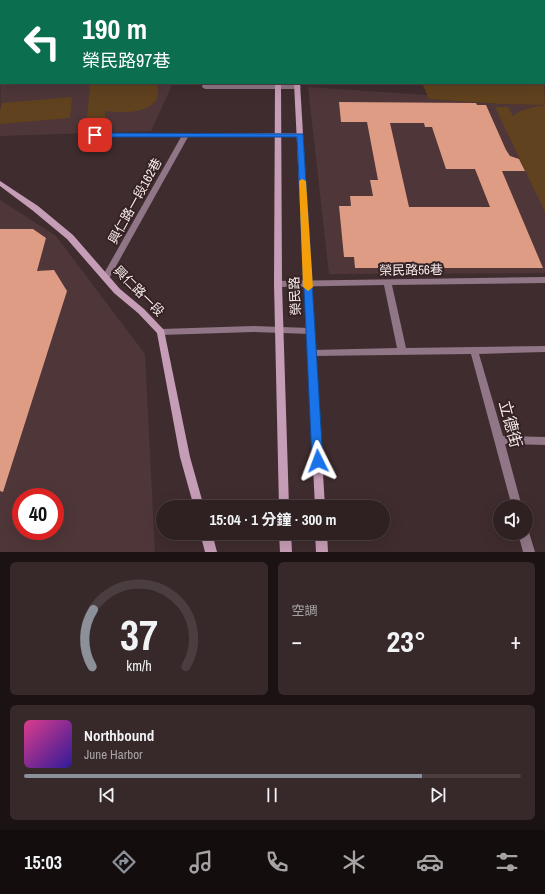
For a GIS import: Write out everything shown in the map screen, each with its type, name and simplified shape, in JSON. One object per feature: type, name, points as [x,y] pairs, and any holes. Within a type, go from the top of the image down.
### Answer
[{"type":"street","points":[[206,85],[297,85]]},
{"type":"street","name":"榮民路","points":[[278,85],[278,284],[284,500]]},
{"type":"street","name":"榮民路","points":[[297,85],[320,500]]},
{"type":"street","points":[[95,135],[300,135]]},
{"type":"street","name":"興仁路一段162巷","points":[[106,277],[185,136]]},
{"type":"street","name":"興仁路一段","points":[[0,183],[35,208],[70,237],[117,291],[161,332],[185,457],[196,500]]},
{"type":"street","name":"榮民路56巷","points":[[278,284],[545,280]]},
{"type":"street","points":[[388,283],[402,351]]},
{"type":"street","points":[[161,332],[253,329],[310,331]]},
{"type":"street","points":[[312,353],[545,349]]},
{"type":"street","name":"立德街","points":[[474,350],[515,500]]},
{"type":"street","points":[[498,440],[545,441]]},
{"type":"street","points":[[208,540],[211,552]]},
{"type":"street","points":[[285,540],[286,552]]},
{"type":"street","points":[[321,540],[322,552]]},
{"type":"street","points":[[526,540],[529,552]]},
{"type":"shaded area","points":[[1,84],[173,84],[151,131],[0,136]]},
{"type":"shaded area","points":[[90,84],[157,84],[158,94],[155,102],[150,106],[127,112],[105,111],[105,118],[87,120]]},
{"type":"shaded area","points":[[422,84],[544,84],[545,105],[499,104],[429,99]]},
{"type":"shaded area","points":[[308,87],[427,95],[430,99],[499,104],[545,105],[545,273],[329,274]]},
{"type":"shaded area","points":[[72,97],[70,118],[0,124],[0,111],[2,103]]},
{"type":"shaded area","points":[[538,106],[545,106],[545,212],[495,107],[508,107],[513,116],[520,111]]},
{"type":"shaded area","points":[[0,200],[56,236],[145,354],[155,552],[0,552]]},
{"type":"building","points":[[339,102],[476,103],[477,105],[486,105],[506,150],[510,156],[519,159],[525,171],[502,171],[543,268],[355,268],[354,257],[344,257],[339,206],[351,206],[350,196],[373,196],[370,180],[378,180],[367,122],[341,122]],"holes":[[[390,123],[424,123],[425,127],[432,127],[446,169],[475,169],[490,207],[409,207]]]},
{"type":"building","points":[[0,229],[33,229],[46,238],[37,271],[54,270],[67,291],[3,492],[0,491]]},
{"type":"slow traffic","points":[[302,181],[308,287]]},
{"type":"route","points":[[95,135],[300,135],[318,461]]}]
